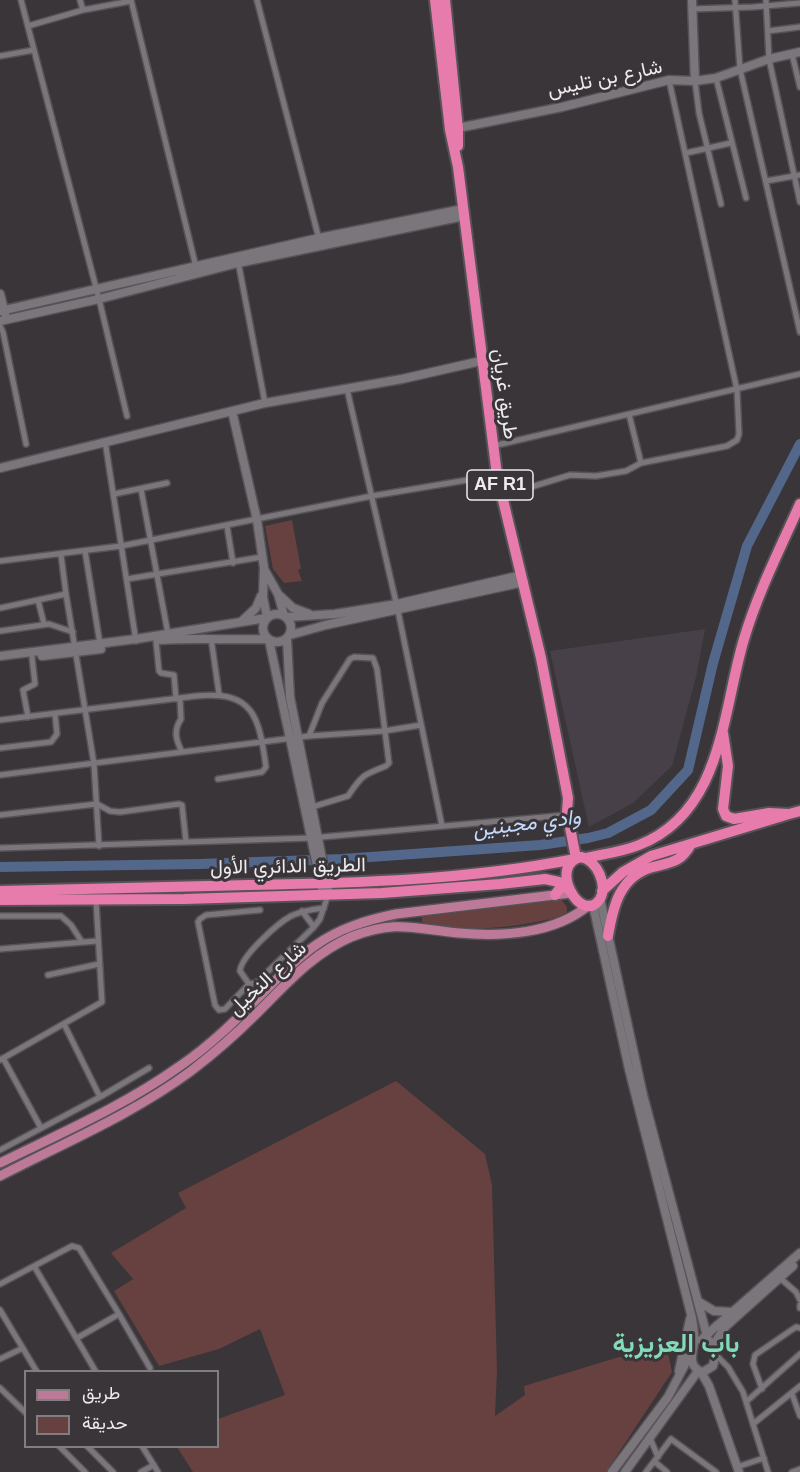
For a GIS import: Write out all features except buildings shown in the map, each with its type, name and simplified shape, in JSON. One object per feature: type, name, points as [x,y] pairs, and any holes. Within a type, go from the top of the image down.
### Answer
[{"type":"highway","name":"طريق غريان","points":[[435,0],[454,129]]},
{"type":"highway","name":"طريق غريان","points":[[444,0],[463,213],[497,475],[542,658],[568,798],[573,810],[573,829]]},
{"type":"highway","name":"الطريق الدائري الأول","points":[[0,900],[205,899],[324,889],[532,867],[579,854],[639,845],[654,838],[676,821],[690,806],[706,781],[714,762],[736,668],[751,618],[800,504]]},
{"type":"highway","points":[[722,730],[728,766],[724,814],[731,819],[769,813],[789,814]]},
{"type":"highway","name":"طريق غريان","points":[[568,798],[567,815],[579,854]]},
{"type":"highway","points":[[559,882],[580,903],[596,900],[615,878],[636,863],[651,856],[800,811]]},
{"type":"highway","points":[[608,936],[615,902],[627,883],[642,871],[681,858],[691,844]]},
{"type":"highway","points":[[571,892],[568,872],[571,863],[579,854],[593,863],[598,870],[596,900]]},
{"type":"highway","name":"الطريق الدائري الأول","points":[[0,891],[324,889],[406,891],[540,879],[559,882]]},
{"type":"highway","points":[[555,895],[560,891],[559,882]]},
{"type":"main road","points":[[0,1164],[116,1106],[175,1070],[216,1038],[306,952],[336,933],[358,923],[396,914],[571,892]]},
{"type":"main road","name":"شارع النخيل","points":[[0,1176],[122,1114],[168,1087],[226,1043],[306,964],[343,941],[372,930],[396,926],[469,934],[518,932],[562,921],[579,913],[596,900]]},
{"type":"street","points":[[21,0],[127,416]]},
{"type":"street","points":[[80,0],[83,10]]},
{"type":"street","points":[[257,0],[320,241]]},
{"type":"street","points":[[28,26],[83,10],[131,1],[197,269]]},
{"type":"street","points":[[735,3],[740,69],[800,332]]},
{"type":"street","points":[[766,3],[769,59],[797,176],[800,202]]},
{"type":"street","points":[[721,204],[699,113],[695,81],[692,4],[800,3]]},
{"type":"street","points":[[768,31],[800,27]]},
{"type":"street","points":[[0,56],[34,50]]},
{"type":"street","points":[[796,53],[800,87]]},
{"type":"street","name":"شارع بن تليس","points":[[454,129],[562,107],[669,80],[695,81],[716,78],[769,59],[796,53]]},
{"type":"street","points":[[716,78],[746,198]]},
{"type":"street","points":[[502,496],[575,474],[596,476],[626,471],[641,463],[733,444],[739,434],[737,390],[669,80]]},
{"type":"street","points":[[686,153],[731,143]]},
{"type":"street","points":[[766,181],[797,176]]},
{"type":"street","points":[[2,311],[320,241],[463,213]]},
{"type":"street","points":[[237,260],[265,403]]},
{"type":"street","points":[[2,322],[99,299],[197,269]]},
{"type":"street","points":[[0,294],[3,332],[26,444]]},
{"type":"street","points":[[0,468],[265,403],[347,389],[481,361]]},
{"type":"street","points":[[493,446],[800,374]]},
{"type":"street","points":[[347,389],[398,608],[442,826]]},
{"type":"street","points":[[232,411],[257,520],[264,567],[263,590],[266,618],[263,631],[268,639],[312,807],[315,840]]},
{"type":"street","points":[[629,414],[641,463]]},
{"type":"street","points":[[105,441],[136,641]]},
{"type":"street","points":[[0,561],[61,555],[152,541],[372,496],[497,475]]},
{"type":"street","points":[[114,494],[167,483]]},
{"type":"street","points":[[141,489],[168,634]]},
{"type":"street","points":[[227,526],[233,563]]},
{"type":"street","points":[[85,551],[100,644]]},
{"type":"street","points":[[61,555],[94,764],[99,846]]},
{"type":"street","points":[[127,579],[262,557]]},
{"type":"street","points":[[260,910],[206,915],[198,922],[216,1008],[219,1010],[225,1009],[249,984],[256,983],[314,927],[320,919],[324,889],[294,738],[288,637],[291,626],[264,567]]},
{"type":"street","points":[[0,661],[100,644],[136,641],[211,638],[268,639],[278,642],[326,625],[523,578]]},
{"type":"street","points":[[239,623],[256,608],[263,590]]},
{"type":"street","points":[[0,608],[66,594]]},
{"type":"street","points":[[278,594],[293,608],[315,615]]},
{"type":"street","points":[[38,600],[44,624]]},
{"type":"street","points":[[0,656],[136,641],[266,618],[275,614],[315,615],[398,608]]},
{"type":"street","points":[[0,631],[49,624],[73,632]]},
{"type":"street","points":[[211,638],[219,694]]},
{"type":"street","points":[[251,639],[262,645],[272,658]]},
{"type":"street","points":[[156,641],[159,672],[174,675],[182,720],[177,726],[176,739],[182,752]]},
{"type":"street","points":[[28,717],[23,690],[35,684],[32,657]]},
{"type":"street","points":[[309,736],[322,703],[350,659],[354,657],[373,658],[389,763],[363,776],[348,796],[312,807]]},
{"type":"street","points":[[0,720],[178,698],[219,694],[232,696],[252,711],[262,742],[266,767],[265,770],[218,779]]},
{"type":"street","points":[[0,748],[51,742],[57,734],[56,714]]},
{"type":"street","points":[[0,775],[309,736],[384,731],[421,725]]},
{"type":"street","points":[[0,814],[97,804],[110,811],[120,812],[181,804],[186,842]]},
{"type":"street","points":[[0,848],[315,840],[567,815]]},
{"type":"street","points":[[249,984],[240,971],[241,963],[277,926],[302,911],[324,889]]},
{"type":"street","points":[[41,1128],[1,1059],[102,1002],[96,899]]},
{"type":"street","points":[[596,900],[608,936],[641,1086],[699,1302],[705,1345],[733,1373],[747,1401],[768,1472]]},
{"type":"street","points":[[596,900],[627,1060],[691,1313],[714,1364],[711,1369],[711,1392]]},
{"type":"street","points":[[302,911],[314,927]]},
{"type":"street","points":[[0,916],[61,916],[71,925],[82,942]]},
{"type":"street","points":[[0,949],[97,941]]},
{"type":"street","points":[[48,975],[99,964]]},
{"type":"street","points":[[64,1024],[100,1097]]},
{"type":"street","points":[[0,1150],[100,1097],[148,1068]]},
{"type":"street","points":[[0,1284],[72,1246],[79,1248],[150,1368]]},
{"type":"street","points":[[612,1472],[668,1397],[677,1380],[733,1312],[800,1253]]},
{"type":"street","points":[[764,1458],[738,1469],[711,1392],[700,1371],[693,1366],[705,1345],[800,1260]]},
{"type":"street","points":[[34,1266],[77,1338],[93,1370]]},
{"type":"street","points":[[780,1278],[798,1289],[800,1300]]},
{"type":"street","points":[[699,1302],[714,1311],[733,1312]]},
{"type":"street","points":[[0,1310],[36,1370]]},
{"type":"street","points":[[677,1380],[691,1313]]},
{"type":"street","points":[[77,1338],[119,1314]]},
{"type":"street","points":[[762,1389],[753,1364],[755,1355],[799,1327]]},
{"type":"street","points":[[0,1359],[23,1348]]},
{"type":"street","points":[[747,1401],[800,1354]]},
{"type":"street","points":[[625,1472],[700,1371],[711,1369]]},
{"type":"street","points":[[753,1424],[800,1386]]},
{"type":"street","points":[[0,1388],[24,1411]]},
{"type":"street","points":[[792,1394],[800,1416]]},
{"type":"street","points":[[650,1438],[656,1459],[667,1472]]},
{"type":"street","points":[[646,1472],[671,1439],[716,1472]]},
{"type":"street","points":[[61,1448],[85,1472]]},
{"type":"street","points":[[89,1448],[113,1472]]},
{"type":"street","points":[[143,1448],[158,1472]]},
{"type":"street","points":[[141,1472],[154,1465]]},
{"type":"street","points":[[792,1472],[800,1469]]},
{"type":"shaded area","points":[[705,629],[696,677],[672,766],[633,803],[589,827],[550,651]]},
{"type":"green space","points":[[292,520],[301,569],[298,570],[302,581],[284,583],[273,569],[265,526]]},
{"type":"green space","points":[[561,899],[567,907],[567,912],[563,916],[528,924],[476,928],[422,922],[422,917]]},
{"type":"green space","points":[[396,1081],[485,1154],[492,1185],[497,1371],[495,1416],[525,1395],[524,1386],[619,1357],[668,1353],[672,1372],[606,1472],[193,1472],[178,1448],[219,1448],[219,1419],[285,1395],[260,1329],[219,1349],[159,1366],[114,1291],[133,1279],[111,1253],[186,1208],[178,1193]]},
{"type":"waterway","name":"وادي مجينين","points":[[0,867],[342,859],[540,845],[608,833],[651,810],[688,770],[713,663],[747,546],[800,444]]},
{"type":"district","name":"باب العزيزية","points":[[676,1345]]}]
